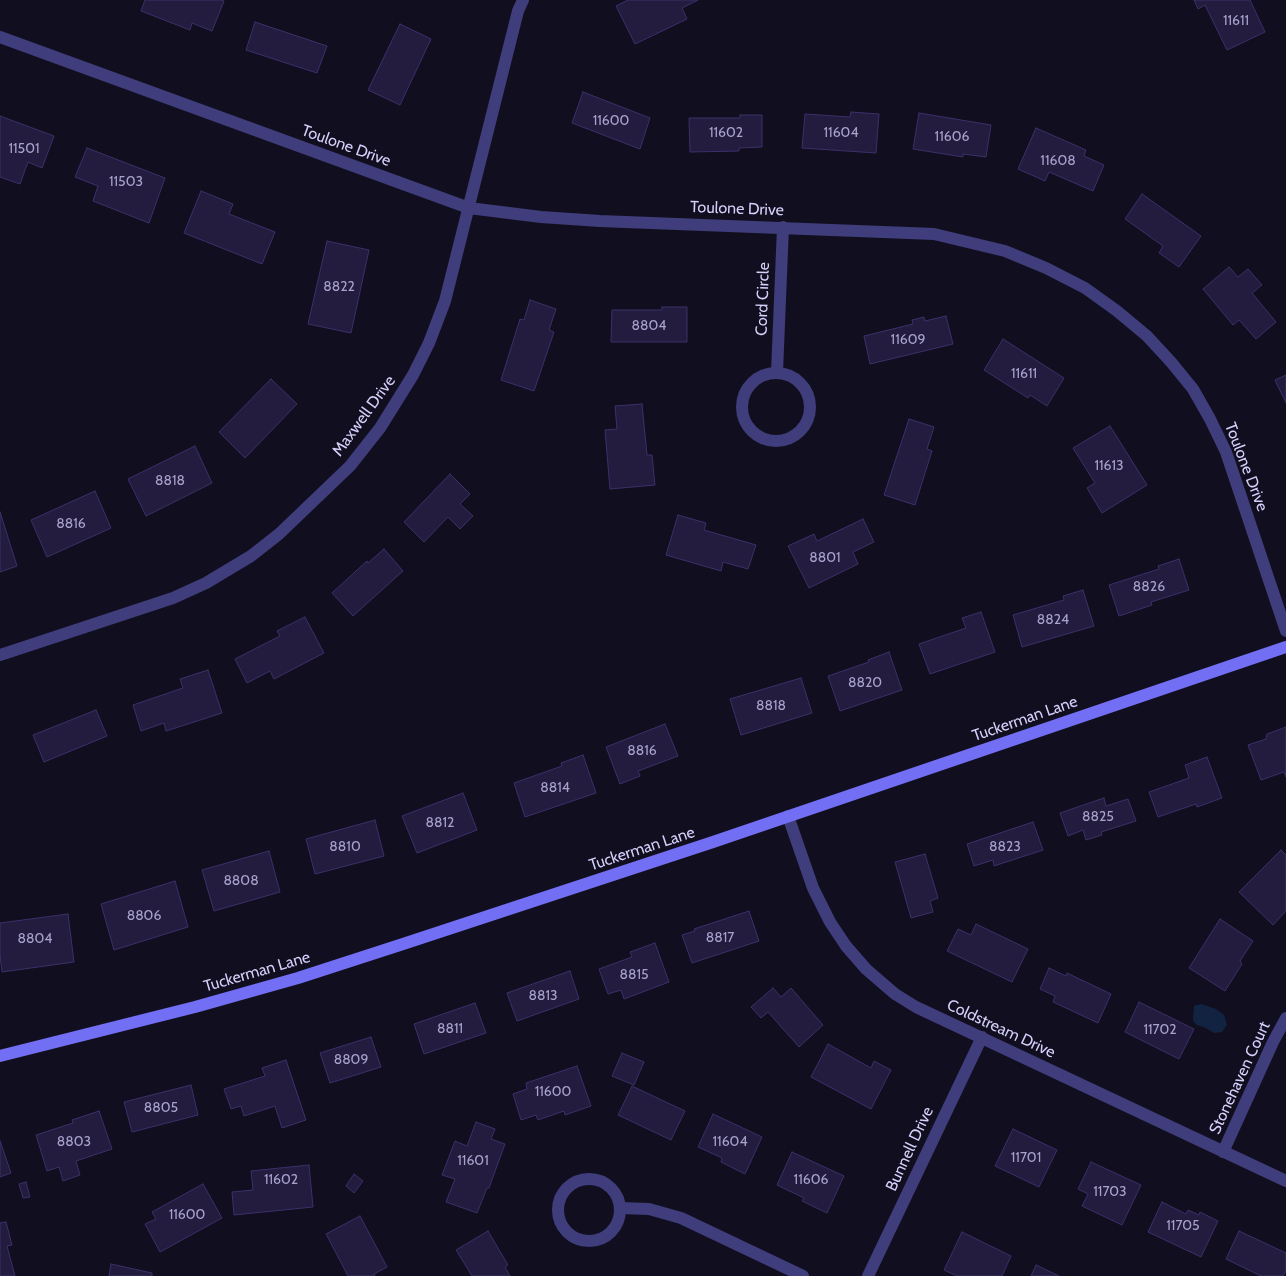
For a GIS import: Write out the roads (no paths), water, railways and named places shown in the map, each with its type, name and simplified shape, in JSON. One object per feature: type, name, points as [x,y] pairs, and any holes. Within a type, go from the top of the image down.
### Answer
[{"type":"main road","name":"Tuckerman Lane","points":[[0,1056],[195,1007],[298,978],[788,816],[1286,647]]},
{"type":"street","name":"Maxwell Drive","points":[[0,656],[174,598],[198,586],[251,556],[306,510],[350,466],[380,428],[413,375],[429,343],[445,301],[522,0]]},
{"type":"street","name":"Toulone Drive","points":[[0,37],[469,208],[541,217],[600,221],[925,233],[960,239],[1005,251],[1046,268],[1085,288],[1118,311],[1147,336],[1193,389],[1226,452],[1286,631]]},
{"type":"street","name":"Cord Circle","points":[[777,372],[782,227]]},
{"type":"street","points":[[777,372],[787,374],[800,383],[808,396],[810,407],[808,418],[796,434],[776,441],[765,439],[756,434],[746,422],[742,406],[749,386],[766,374],[777,372]]},
{"type":"street","name":"Coldstream Drive","points":[[788,816],[813,888],[830,922],[846,946],[866,969],[895,994],[916,1007],[1286,1181]]},
{"type":"street","name":"Stonehaven Court","points":[[1223,1152],[1273,1042],[1286,1018]]},
{"type":"street","name":"Bunnell Drive","points":[[868,1276],[982,1037]]},
{"type":"street","points":[[587,1179],[606,1184],[618,1198],[621,1208],[620,1218],[616,1227],[610,1234],[592,1242],[573,1238],[560,1223],[558,1213],[562,1194],[577,1182],[587,1179]]},
{"type":"street","points":[[621,1208],[650,1209],[682,1218],[803,1276]]},
{"type":"water","points":[[1201,1004],[1216,1009],[1224,1015],[1227,1025],[1222,1032],[1214,1033],[1193,1021],[1194,1006]]}]
